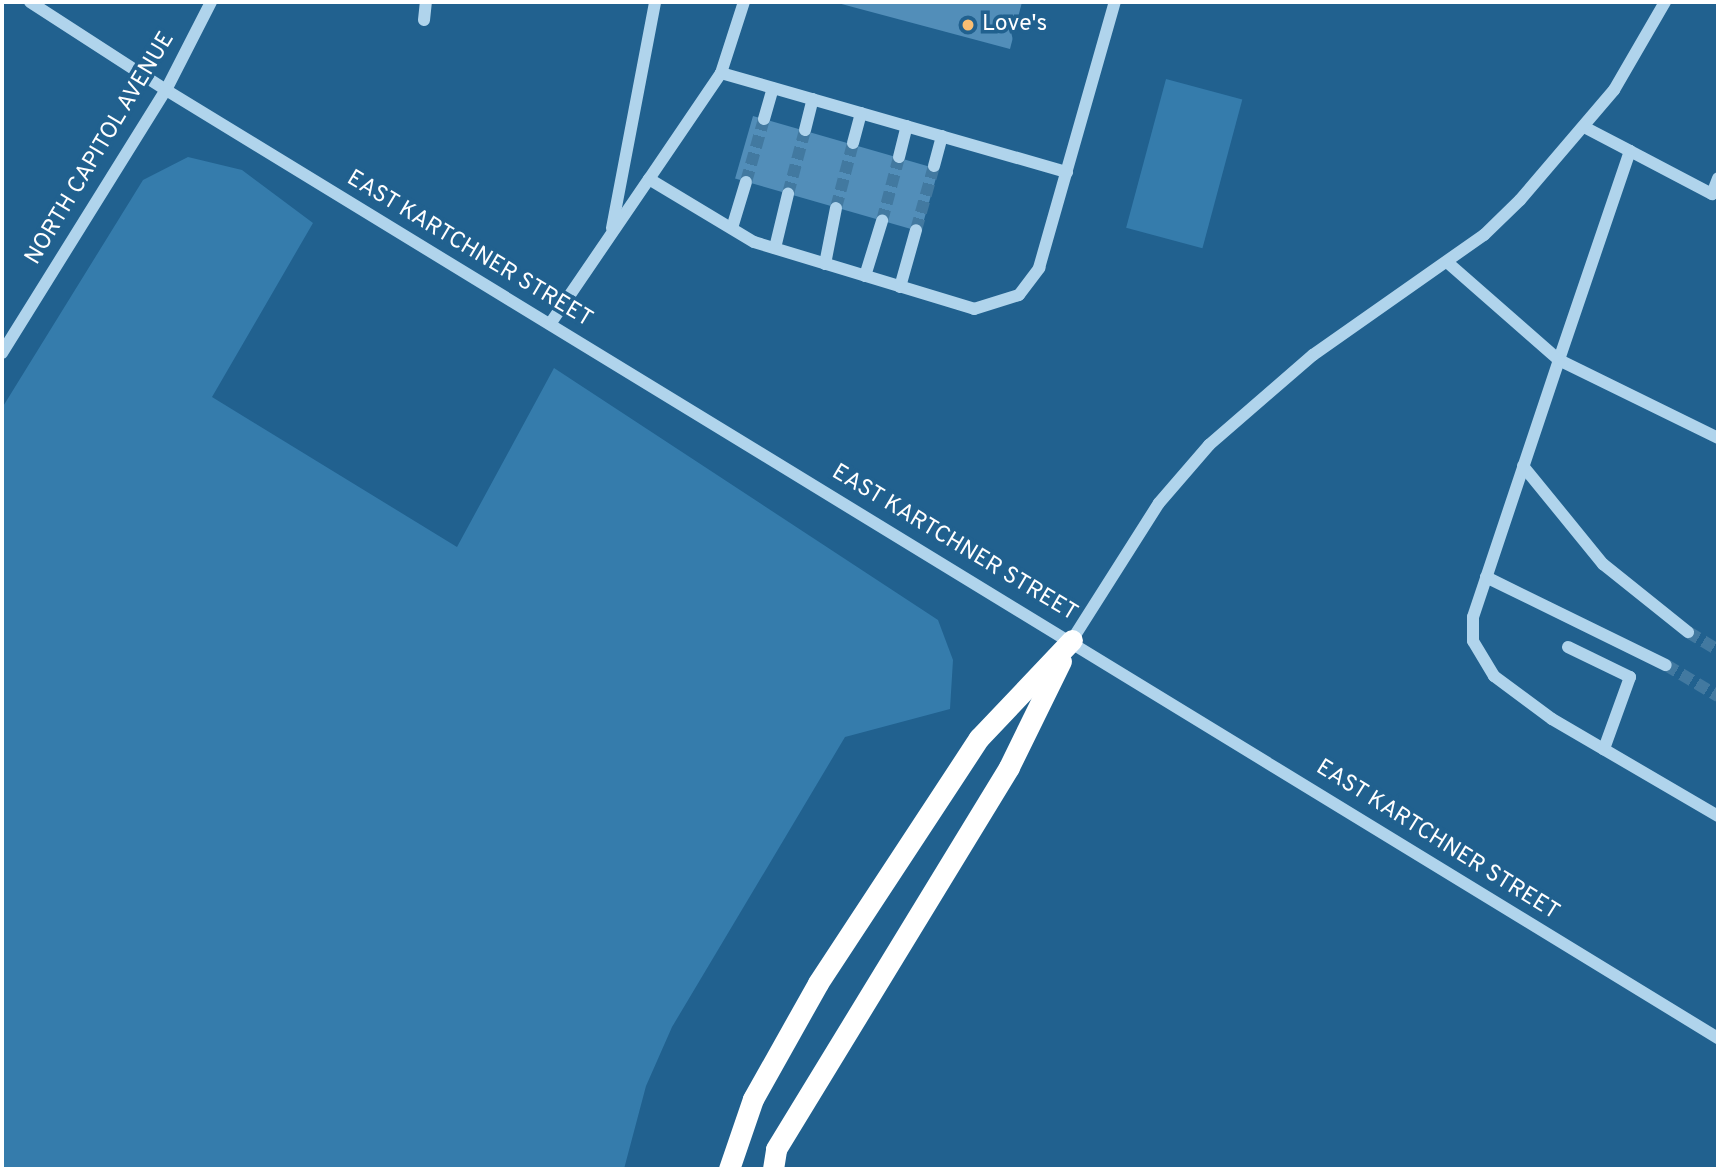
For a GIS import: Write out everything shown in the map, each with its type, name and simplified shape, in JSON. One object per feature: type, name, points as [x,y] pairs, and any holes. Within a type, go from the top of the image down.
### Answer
[{"type":"highway","points":[[729,1169],[753,1099],[818,983],[979,738],[1072,640]]},
{"type":"highway","points":[[772,1169],[776,1149],[1009,767],[1072,640]]},
{"type":"street","name":"EAST KARTCHNER STREET","points":[[30,2],[166,90],[1072,640],[1718,1038]]},
{"type":"street","name":"NORTH CAPITOL AVENUE","points":[[2,353],[166,90],[211,2]]},
{"type":"street","points":[[424,20],[426,2]]},
{"type":"street","points":[[611,236],[655,2]]},
{"type":"street","points":[[550,324],[721,72],[744,2]]},
{"type":"street","points":[[649,179],[732,228],[775,248],[825,264],[974,309],[1019,295],[1039,268],[1115,2]]},
{"type":"street","points":[[1072,640],[1159,503],[1209,445],[1312,355],[1447,262],[1502,217],[1586,128],[1648,36],[1665,2]]},
{"type":"street","points":[[721,72],[1067,172]]},
{"type":"street","points":[[764,119],[773,88]]},
{"type":"street","points":[[805,130],[813,99]]},
{"type":"street","points":[[853,144],[861,113]]},
{"type":"street","points":[[898,157],[907,126]]},
{"type":"street","points":[[1586,128],[1715,196],[1718,178]]},
{"type":"street","points":[[934,166],[942,136]]},
{"type":"street","points":[[1630,151],[1473,617],[1473,640],[1493,676],[1604,749],[1718,816]]},
{"type":"street","points":[[732,228],[747,182]]},
{"type":"street","points":[[775,248],[788,194]]},
{"type":"street","points":[[825,264],[836,208]]},
{"type":"street","points":[[865,276],[882,220]]},
{"type":"street","points":[[900,287],[916,230]]},
{"type":"street","points":[[1447,262],[1559,360],[1718,438]]},
{"type":"street","points":[[1523,466],[1603,564],[1688,632]]},
{"type":"street","points":[[1486,577],[1666,665]]},
{"type":"street","points":[[1568,647],[1630,677],[1604,749]]},
{"type":"shaded area","points":[[1166,79],[1242,99],[1202,248],[1126,228]]},
{"type":"shaded area","points":[[188,157],[242,170],[313,223],[212,397],[457,547],[554,368],[938,620],[953,660],[950,709],[845,737],[672,1027],[646,1086],[624,1169],[2,1169],[2,408],[143,180]]},
{"type":"building","name":"Love's","points":[[834,2],[1022,2],[1010,49]]},
{"type":"building","points":[[753,116],[939,169],[921,232],[735,178]]},
{"type":"tunnel","points":[[746,182],[764,119]]},
{"type":"tunnel","points":[[788,194],[805,130]]},
{"type":"tunnel","points":[[836,208],[853,143]]},
{"type":"tunnel","points":[[882,221],[899,157]]},
{"type":"tunnel","points":[[916,230],[934,166]]},
{"type":"tunnel","points":[[1688,632],[1718,650]]},
{"type":"tunnel","points":[[1666,665],[1718,696]]},
{"type":"place","name":"Love's","points":[[968,25]]}]
